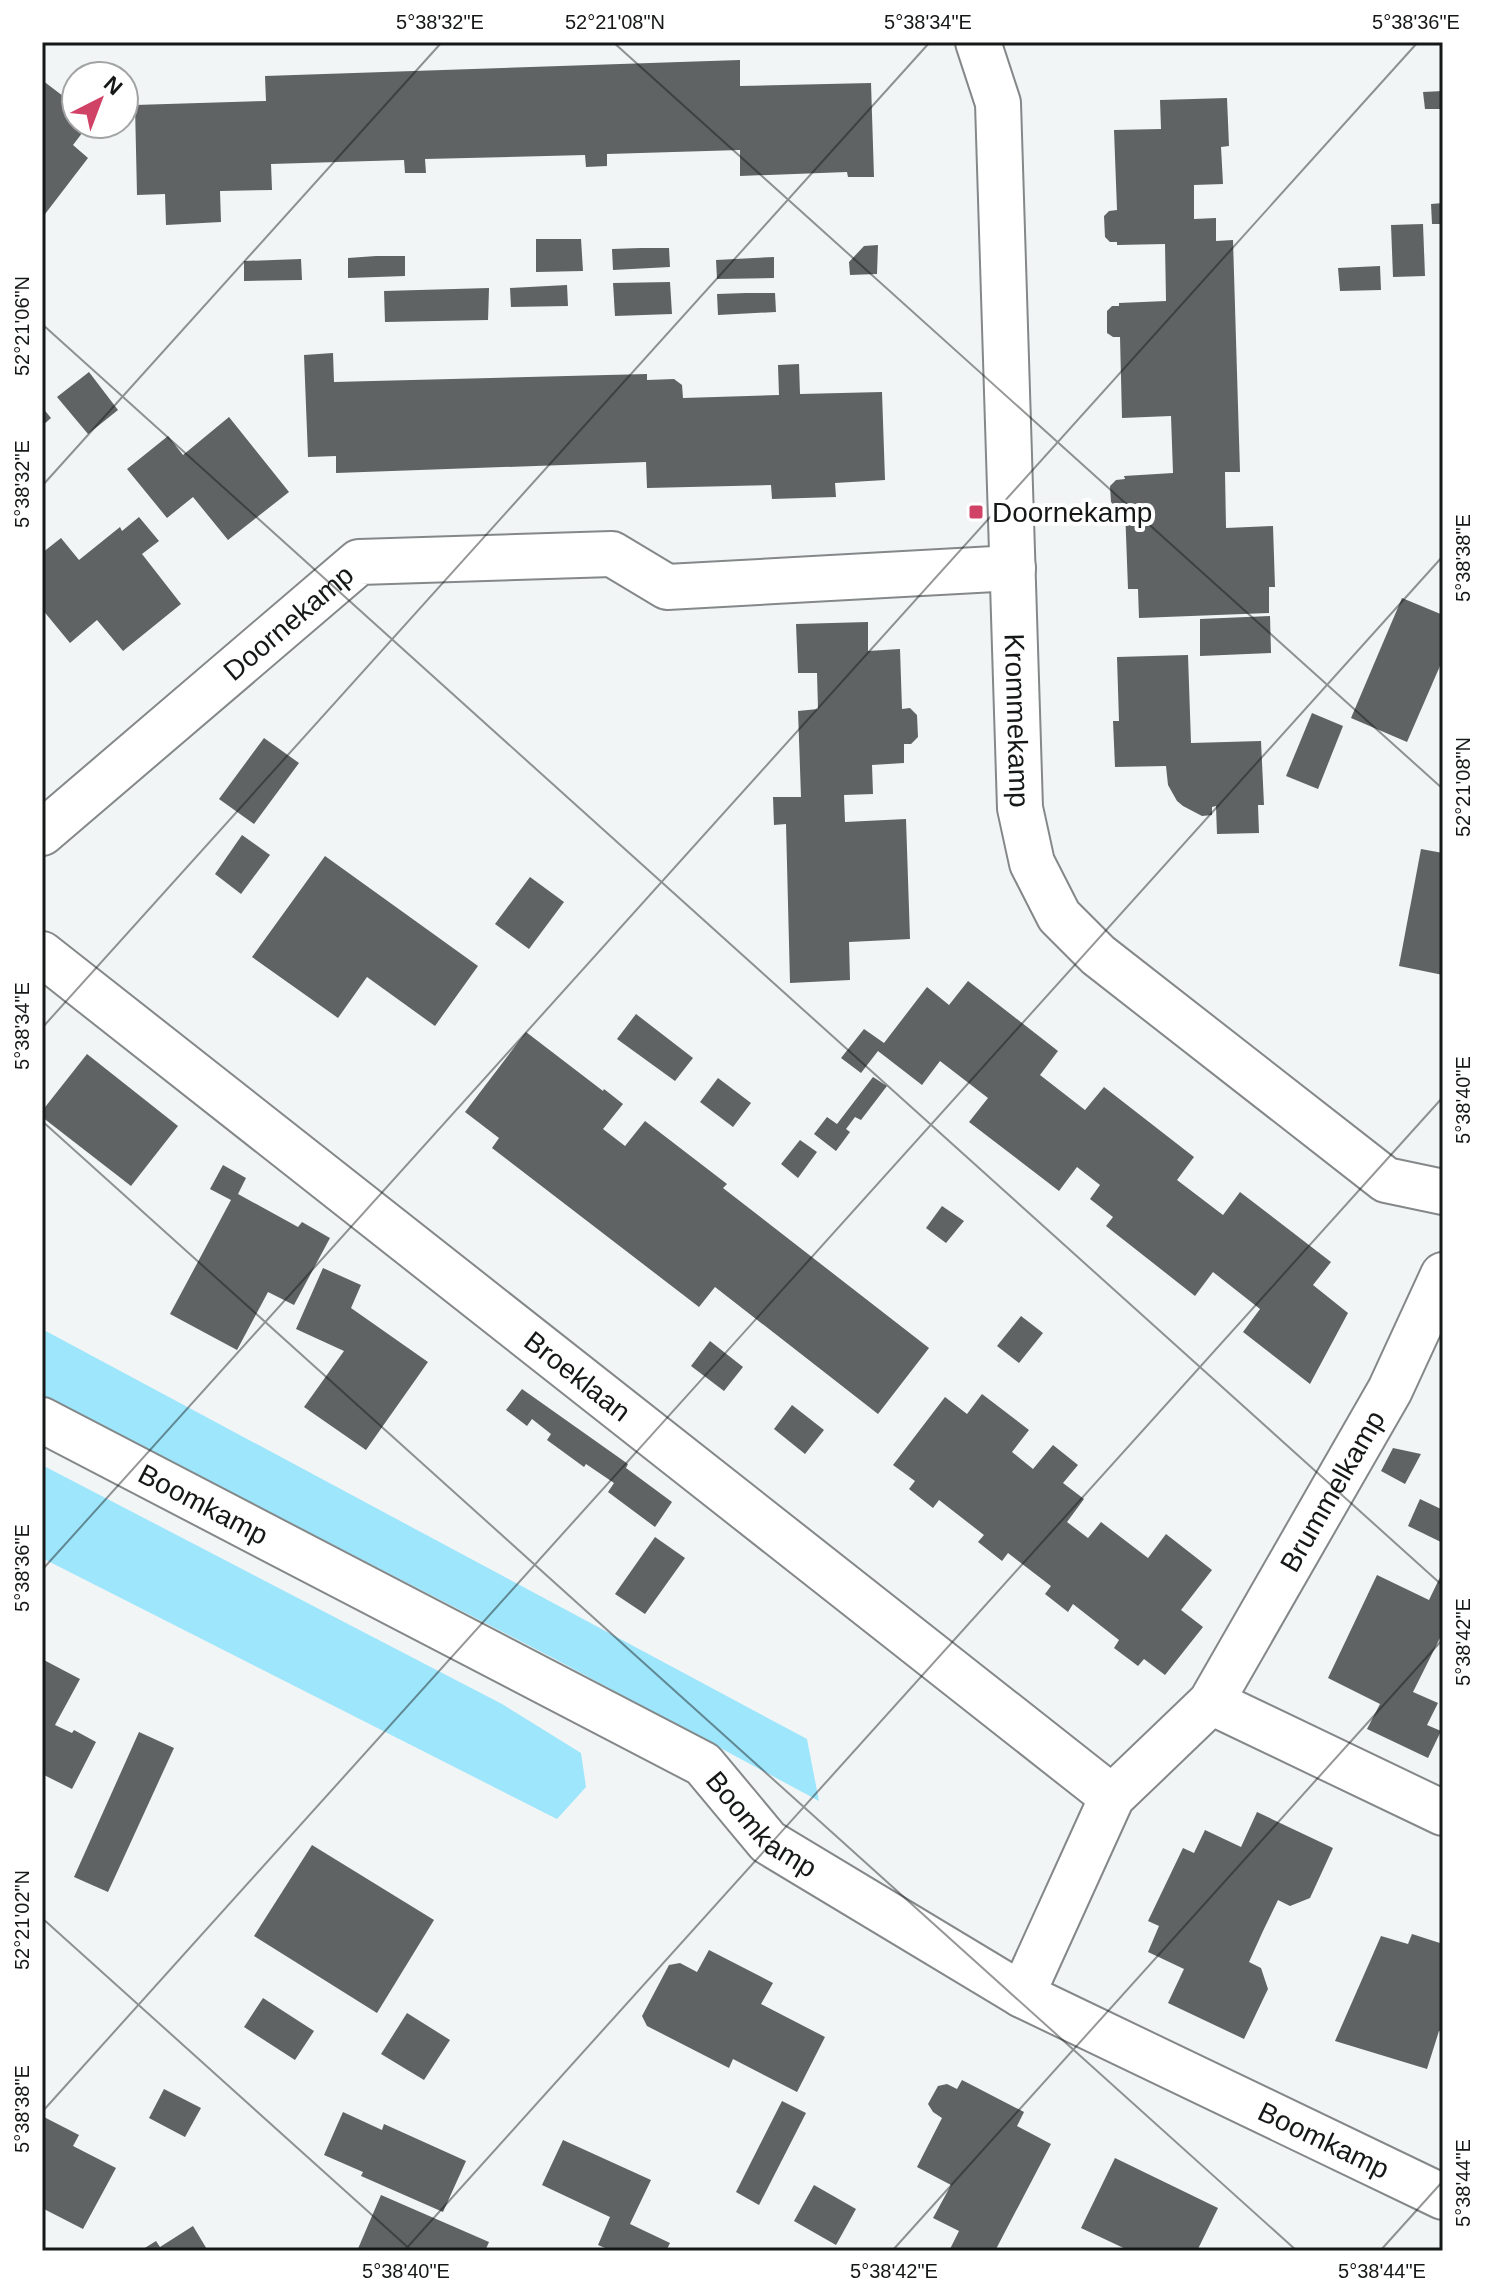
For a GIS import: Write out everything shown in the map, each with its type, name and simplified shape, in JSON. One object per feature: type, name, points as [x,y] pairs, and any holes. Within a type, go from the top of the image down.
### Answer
[{"type":"street","name":"Krommekamp","points":[[978,42],[998,103],[1020,808],[1032,863],[1059,916],[1098,955],[1386,1180],[1443,1192]]},
{"type":"street","name":"Doornekamp","points":[[42,833],[359,562],[612,554],[667,587],[1013,568]]},
{"type":"street","name":"Broeklaan","points":[[42,954],[1112,1797]]},
{"type":"street","name":"Brummelkamp","points":[[1022,1995],[1112,1797],[1211,1702],[1390,1390],[1443,1275]]},
{"type":"street","name":"Boomkamp","points":[[42,1420],[703,1764],[768,1842],[1022,1995],[1443,2197]]},
{"type":"street","points":[[1211,1702],[1443,1813]]},
{"type":"shaded area","points":[[42,1329],[807,1739],[819,1801],[553,1658],[42,1395]]},
{"type":"shaded area","points":[[42,1465],[502,1704],[581,1753],[586,1787],[557,1819],[42,1558]]},
{"type":"building","points":[[740,60],[740,86],[871,83],[874,177],[848,177],[847,172],[740,176],[740,150],[607,154],[607,166],[586,167],[585,155],[425,159],[426,173],[405,173],[404,160],[271,164],[272,190],[220,191],[221,222],[166,225],[165,194],[137,195],[136,140],[140,140],[140,105],[266,101],[265,76]]},
{"type":"building","points":[[42,80],[60,94],[60,140],[77,140],[73,145],[88,158],[42,218]]},
{"type":"building","points":[[1443,91],[1443,109],[1425,109],[1423,92]]},
{"type":"building","points":[[1227,98],[1229,146],[1221,147],[1223,184],[1194,185],[1194,219],[1216,218],[1216,241],[1233,240],[1240,472],[1225,472],[1226,528],[1273,526],[1275,587],[1269,587],[1269,613],[1139,618],[1138,589],[1128,589],[1125,508],[1117,508],[1111,502],[1110,486],[1116,480],[1125,479],[1124,476],[1173,473],[1171,416],[1122,418],[1120,337],[1107,333],[1107,311],[1112,306],[1119,306],[1119,303],[1166,301],[1165,244],[1117,245],[1117,242],[1110,242],[1105,237],[1104,216],[1109,211],[1117,210],[1114,130],[1161,129],[1160,100]]},
{"type":"building","points":[[1443,203],[1443,224],[1432,224],[1431,204]]},
{"type":"building","points":[[1423,224],[1425,276],[1393,277],[1391,225]]},
{"type":"building","points":[[536,239],[581,239],[583,271],[536,272]]},
{"type":"building","points":[[878,245],[877,274],[850,275],[849,262],[864,246]]},
{"type":"building","points":[[669,248],[670,267],[613,270],[612,249]]},
{"type":"building","points":[[405,256],[405,276],[348,278],[348,258]]},
{"type":"building","points":[[774,257],[774,278],[717,279],[716,260]]},
{"type":"building","points":[[301,259],[302,280],[244,281],[244,261]]},
{"type":"building","points":[[1380,266],[1381,290],[1340,291],[1338,268]]},
{"type":"building","points":[[670,282],[672,314],[615,316],[613,283]]},
{"type":"building","points":[[567,285],[568,306],[511,307],[510,288]]},
{"type":"building","points":[[489,288],[488,320],[385,322],[384,291]]},
{"type":"building","points":[[775,293],[776,312],[718,315],[717,294]]},
{"type":"building","points":[[333,353],[334,382],[647,374],[647,380],[674,379],[682,385],[683,398],[779,395],[778,365],[799,364],[800,394],[882,392],[885,480],[835,483],[836,497],[772,499],[771,485],[647,488],[646,462],[336,473],[336,456],[308,457],[304,355]]},
{"type":"building","points":[[89,372],[118,410],[88,434],[57,397]]},
{"type":"building","points":[[42,407],[51,418],[42,426]]},
{"type":"building","points":[[229,417],[289,492],[228,540],[193,497],[167,518],[127,469],[168,436],[183,455]]},
{"type":"building","points":[[139,517],[159,541],[142,554],[181,604],[123,651],[97,620],[70,643],[42,609],[42,553],[61,538],[79,560],[120,527],[122,531]]},
{"type":"building","points":[[1402,598],[1443,615],[1443,659],[1407,742],[1351,718]]},
{"type":"building","points":[[1270,616],[1271,653],[1200,656],[1200,619]]},
{"type":"building","points":[[868,622],[868,651],[900,649],[902,709],[910,708],[917,715],[918,737],[911,744],[904,744],[904,763],[872,765],[873,794],[844,795],[845,822],[906,819],[910,939],[849,942],[850,980],[790,983],[786,824],[774,825],[773,797],[801,797],[798,711],[818,709],[817,673],[798,673],[796,624]]},
{"type":"building","points":[[1188,655],[1191,743],[1261,741],[1264,805],[1258,805],[1259,833],[1217,834],[1216,806],[1212,807],[1212,815],[1202,816],[1183,806],[1168,785],[1166,766],[1115,767],[1113,721],[1119,721],[1117,657]]},
{"type":"building","points":[[1312,713],[1343,726],[1318,789],[1286,776]]},
{"type":"building","points":[[264,738],[299,763],[254,824],[219,799]]},
{"type":"building","points":[[242,835],[270,855],[241,894],[215,874]]},
{"type":"building","points":[[1421,849],[1443,853],[1443,975],[1399,966]]},
{"type":"building","points":[[325,856],[478,966],[435,1026],[367,977],[338,1018],[252,957]]},
{"type":"building","points":[[530,877],[564,902],[529,949],[495,924]]},
{"type":"building","points":[[968,981],[1058,1051],[1040,1075],[1085,1110],[1104,1087],[1194,1157],[1177,1180],[1223,1215],[1240,1192],[1331,1262],[1313,1285],[1348,1313],[1310,1384],[1243,1332],[1260,1309],[1213,1272],[1195,1296],[1106,1226],[1113,1217],[1090,1199],[1100,1185],[1077,1167],[1059,1191],[969,1122],[988,1098],[940,1061],[922,1085],[878,1051],[861,1073],[841,1058],[864,1029],[884,1043],[927,987],[949,1005]]},
{"type":"building","points":[[636,1014],[693,1058],[675,1081],[617,1039]]},
{"type":"building","points":[[526,1032],[623,1104],[603,1129],[625,1146],[645,1121],[727,1184],[723,1188],[929,1348],[878,1414],[715,1287],[699,1307],[492,1148],[499,1138],[465,1112]]},
{"type":"building","points":[[87,1054],[178,1126],[131,1186],[42,1117],[42,1111]]},
{"type":"building","points":[[873,1077],[887,1086],[861,1120],[855,1117],[846,1129],[850,1132],[836,1151],[814,1134],[827,1117],[837,1124]]},
{"type":"building","points":[[718,1078],[751,1103],[733,1127],[700,1102]]},
{"type":"building","points":[[800,1140],[817,1152],[798,1178],[781,1164]]},
{"type":"building","points":[[223,1165],[246,1178],[238,1194],[298,1227],[302,1222],[330,1238],[294,1305],[268,1292],[237,1350],[170,1314],[231,1200],[210,1189]]},
{"type":"building","points":[[942,1206],[964,1221],[946,1243],[926,1228]]},
{"type":"building","points":[[323,1268],[361,1285],[351,1308],[428,1362],[366,1450],[304,1407],[344,1351],[296,1329]]},
{"type":"building","points":[[1021,1316],[1043,1333],[1019,1363],[997,1346]]},
{"type":"building","points":[[710,1341],[743,1367],[724,1391],[691,1366]]},
{"type":"building","points":[[522,1389],[628,1464],[626,1468],[672,1502],[655,1527],[608,1492],[614,1483],[586,1464],[584,1467],[547,1440],[551,1434],[532,1419],[527,1426],[506,1410]]},
{"type":"building","points":[[982,1394],[1029,1430],[1012,1452],[1033,1469],[1053,1445],[1078,1465],[1063,1483],[1084,1499],[1067,1522],[1088,1538],[1101,1522],[1148,1558],[1166,1534],[1212,1570],[1181,1610],[1203,1627],[1165,1675],[1144,1659],[1138,1666],[1114,1648],[1119,1640],[1073,1604],[1068,1612],[1045,1594],[1051,1586],[1008,1553],[1002,1561],[978,1542],[984,1535],[939,1500],[933,1508],[909,1489],[915,1481],[893,1465],[945,1397],[967,1414]]},
{"type":"building","points":[[792,1405],[824,1430],[805,1454],[774,1429]]},
{"type":"building","points":[[1393,1448],[1421,1454],[1405,1484],[1381,1471]]},
{"type":"building","points":[[1420,1499],[1443,1510],[1443,1543],[1408,1526]]},
{"type":"building","points":[[655,1537],[685,1558],[645,1614],[615,1594]]},
{"type":"building","points":[[1443,1571],[1443,1632],[1413,1692],[1438,1703],[1427,1725],[1441,1731],[1428,1758],[1367,1729],[1380,1704],[1328,1678],[1377,1575],[1429,1600]]},
{"type":"building","points":[[42,1659],[80,1679],[55,1725],[72,1733],[74,1730],[96,1742],[72,1789],[42,1774]]},
{"type":"building","points":[[139,1732],[174,1748],[108,1892],[74,1877]]},
{"type":"building","points":[[1257,1812],[1333,1848],[1310,1898],[1290,1906],[1278,1900],[1263,1931],[1249,1962],[1261,1968],[1268,1989],[1244,2039],[1168,2003],[1184,1969],[1148,1952],[1159,1926],[1148,1921],[1183,1848],[1194,1853],[1205,1830],[1241,1847]]},
{"type":"building","points":[[312,1845],[434,1920],[377,2013],[254,1936]]},
{"type":"building","points":[[1412,1934],[1443,1944],[1443,2032],[1439,2031],[1427,2069],[1335,2041],[1381,1936],[1408,1944]]},
{"type":"building","points":[[709,1950],[773,1983],[761,2004],[825,2037],[797,2092],[733,2059],[729,2068],[647,2026],[642,2016],[669,1965],[680,1963],[697,1972]]},
{"type":"building","points":[[263,1998],[314,2031],[295,2060],[244,2027]]},
{"type":"building","points":[[407,2013],[450,2040],[424,2080],[381,2054]]},
{"type":"building","points":[[962,2080],[1024,2112],[1017,2126],[1051,2144],[995,2251],[949,2251],[959,2231],[933,2218],[951,2185],[917,2167],[942,2118],[928,2104],[938,2086],[947,2084],[957,2089]]},
{"type":"building","points":[[164,2089],[201,2108],[185,2137],[149,2118]]},
{"type":"building","points":[[782,2101],[806,2113],[759,2205],[736,2192]]},
{"type":"building","points":[[343,2112],[382,2130],[384,2124],[466,2161],[443,2212],[361,2176],[363,2172],[324,2155]]},
{"type":"building","points":[[42,2116],[79,2135],[73,2146],[116,2168],[83,2229],[42,2208]]},
{"type":"building","points":[[563,2140],[651,2180],[630,2224],[670,2243],[666,2251],[612,2251],[598,2245],[610,2217],[542,2185]]},
{"type":"building","points":[[1115,2158],[1218,2208],[1197,2251],[1130,2251],[1081,2228]]},
{"type":"building","points":[[814,2185],[856,2209],[836,2245],[794,2221]]},
{"type":"building","points":[[381,2195],[489,2242],[485,2251],[357,2251]]},
{"type":"building","points":[[193,2226],[208,2251],[140,2251],[156,2241],[160,2247]]},
{"type":"place","name":"Doornekamp","points":[[976,512]]}]
